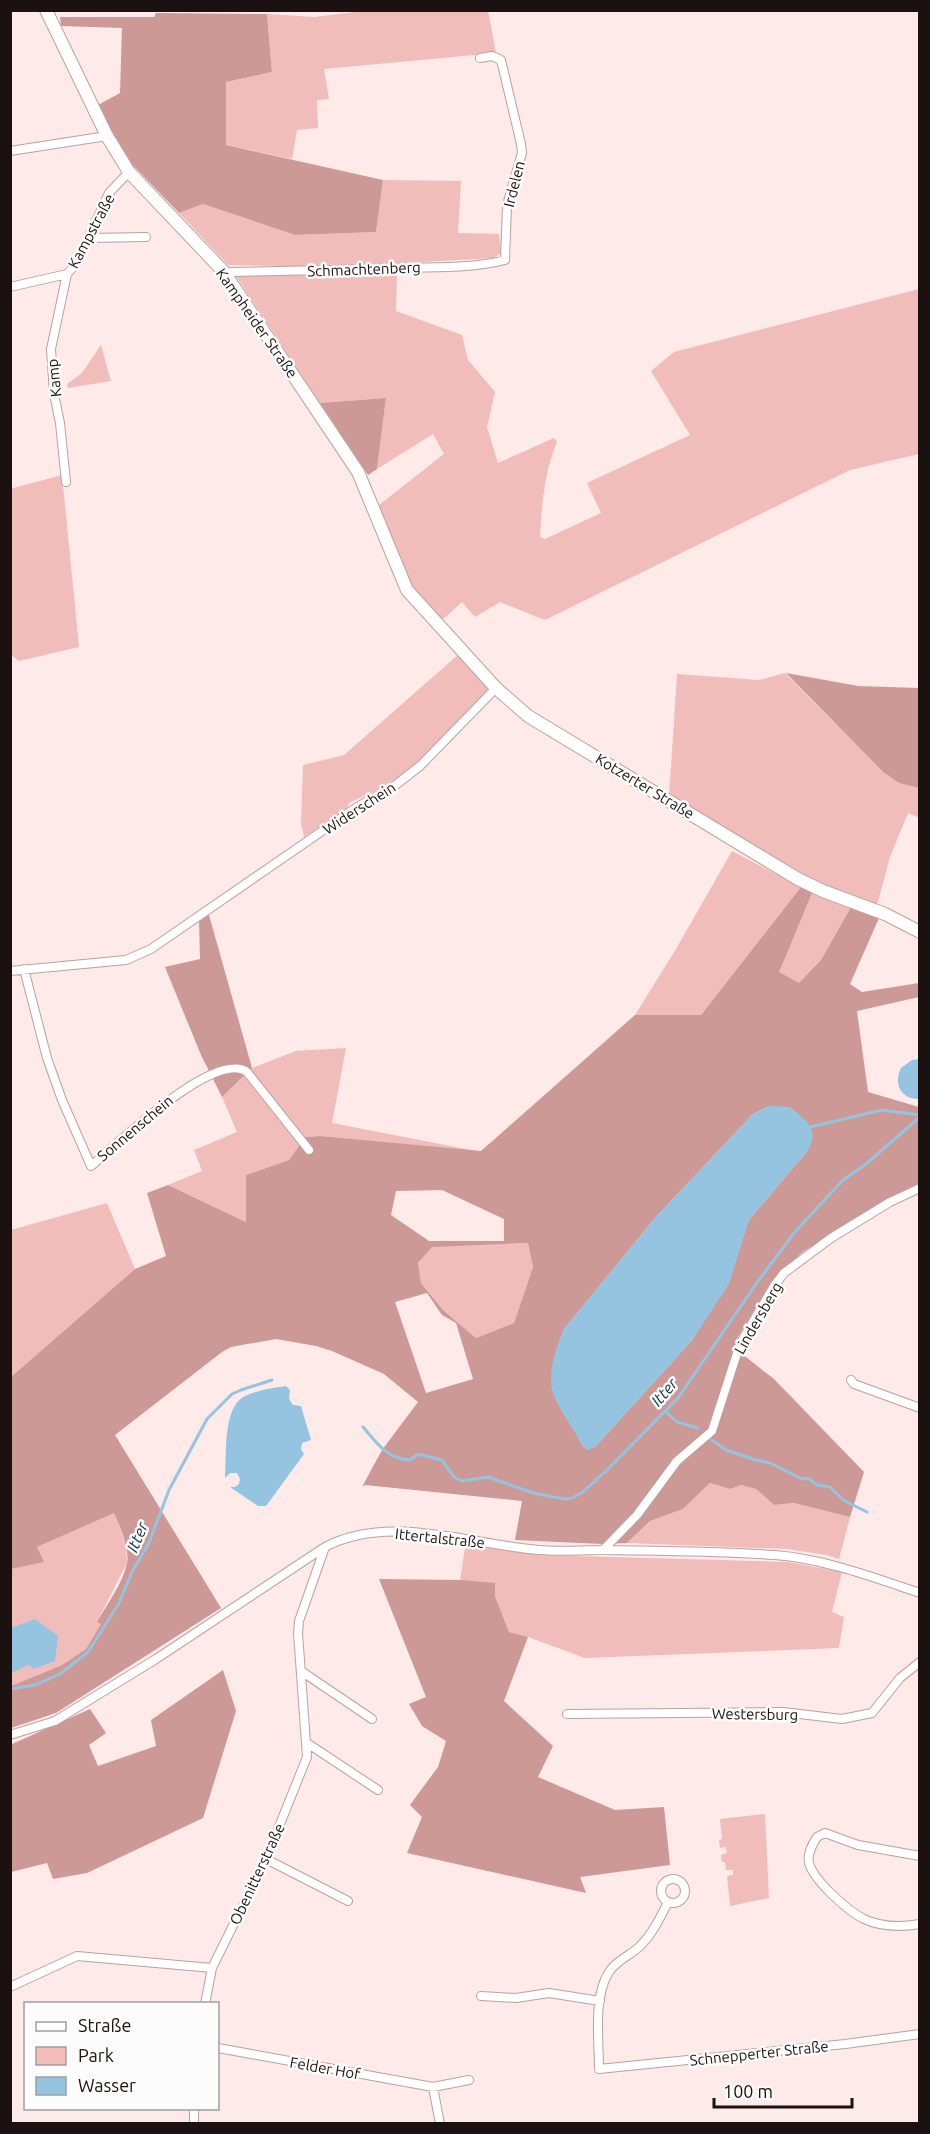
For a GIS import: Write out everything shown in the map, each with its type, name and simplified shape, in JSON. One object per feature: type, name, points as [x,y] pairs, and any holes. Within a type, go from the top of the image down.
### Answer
[{"type":"street","name":"Kampheider Straße","points":[[46,10],[107,136],[129,171],[224,272],[358,472],[407,590]]},
{"type":"street","name":"Irdelen","points":[[480,58],[492,56],[501,60],[521,144],[522,153],[507,206],[504,260]]},
{"type":"street","points":[[10,151],[107,136]]},
{"type":"street","name":"Kampstraße","points":[[10,287],[67,274],[76,264],[110,193],[129,171]]},
{"type":"street","points":[[88,238],[146,237]]},
{"type":"street","name":"Schmachtenberg","points":[[224,272],[450,267],[490,264],[504,260]]},
{"type":"street","name":"Kamp","points":[[66,482],[60,423],[54,394],[51,349],[67,274]]},
{"type":"street","name":"Kotzerter Straße","points":[[407,590],[496,688],[528,716],[798,879],[823,891],[885,914],[920,932]]},
{"type":"street","name":"Widerschein","points":[[24,969],[126,960],[151,949],[357,807],[393,787],[420,766],[496,688]]},
{"type":"street","points":[[10,971],[24,969]]},
{"type":"street","name":"Sonnenschein","points":[[24,969],[47,1058],[62,1100],[91,1166],[175,1095],[209,1074],[235,1068],[247,1072],[309,1150]]},
{"type":"street","name":"Lindersberg","points":[[603,1550],[637,1515],[677,1461],[712,1431],[740,1344],[784,1273],[831,1238],[890,1202],[920,1188]]},
{"type":"street","points":[[851,1380],[854,1384],[920,1408]]},
{"type":"street","name":"Ittertalstraße","points":[[10,1735],[55,1721],[156,1659],[325,1547],[356,1536],[394,1533],[429,1534],[540,1550],[776,1556],[814,1561],[846,1569],[920,1593]]},
{"type":"street","name":"Obenitterstraße","points":[[205,2002],[212,1968],[266,1859],[307,1757],[299,1621],[325,1547]]},
{"type":"street","name":"Westersburg","points":[[567,1714],[783,1712],[842,1719],[872,1713],[900,1678],[920,1662]]},
{"type":"street","points":[[301,1671],[372,1719]]},
{"type":"street","points":[[307,1743],[378,1790]]},
{"type":"street","points":[[920,1856],[858,1845],[825,1833],[817,1837],[810,1850],[810,1865],[829,1891],[847,1909],[865,1920],[893,1926],[920,1924]]},
{"type":"street","points":[[266,1859],[348,1901]]},
{"type":"street","points":[[481,1996],[516,1998],[549,1993],[600,2001],[602,1987],[609,1972],[614,1965],[640,1947],[668,1902]]},
{"type":"street","points":[[10,1986],[77,1956],[212,1968]]},
{"type":"street","name":"Schnepperter Straße","points":[[600,2001],[599,2069],[845,2044],[920,2034]]},
{"type":"street","name":"Felder Hof","points":[[219,2048],[433,2087],[469,2080]]},
{"type":"street","points":[[433,2087],[440,2124]]},
{"type":"green space","points":[[371,10],[488,11],[496,53],[324,69],[329,99],[317,100],[318,128],[297,130],[292,159],[226,145],[226,82],[272,72],[267,14],[314,17]]},
{"type":"green space","points":[[383,180],[461,181],[458,233],[499,234],[501,253],[494,258],[334,267],[228,265],[179,213],[203,204],[295,235],[376,232]]},
{"type":"green space","points":[[397,273],[396,311],[462,335],[468,360],[495,392],[487,427],[498,463],[554,438],[557,442],[546,477],[543,501],[540,537],[545,539],[601,513],[587,483],[690,435],[651,371],[674,352],[919,289],[919,454],[850,470],[545,620],[500,602],[475,617],[462,602],[441,621],[414,591],[404,576],[379,505],[444,454],[433,434],[377,469],[386,398],[320,403],[236,276]]},
{"type":"green space","points":[[101,345],[111,381],[68,388],[67,384],[82,373]]},
{"type":"green space","points":[[62,475],[79,647],[19,661],[10,654],[10,489]]},
{"type":"green space","points":[[459,654],[489,684],[485,695],[412,768],[383,787],[349,803],[346,810],[304,837],[301,823],[303,765],[344,755]]},
{"type":"green space","points":[[785,673],[883,772],[899,783],[919,788],[919,818],[908,813],[890,857],[877,905],[833,889],[789,867],[669,797],[677,674],[759,680]]},
{"type":"green space","points":[[732,851],[801,887],[701,1015],[635,1015],[676,949]]},
{"type":"green space","points":[[812,893],[851,907],[821,960],[799,983],[778,972]]},
{"type":"green space","points":[[346,1048],[332,1123],[481,1152],[320,1136],[305,1137],[289,1160],[246,1175],[246,1222],[168,1185],[202,1171],[194,1150],[237,1132],[222,1097],[252,1068],[296,1051]]},
{"type":"green space","points":[[107,1203],[135,1269],[11,1378],[11,1230]]},
{"type":"green space","points":[[528,1243],[533,1267],[514,1323],[476,1338],[443,1310],[421,1283],[418,1263],[432,1246]]},
{"type":"green space","points":[[710,1483],[730,1489],[741,1485],[756,1489],[774,1505],[794,1503],[850,1517],[839,1559],[787,1549],[627,1543],[650,1521],[683,1509]]},
{"type":"green space","points":[[115,1512],[126,1547],[127,1563],[97,1622],[101,1624],[86,1649],[62,1665],[11,1686],[10,1569],[43,1562],[37,1547]]},
{"type":"green space","points":[[465,1548],[496,1548],[539,1555],[788,1562],[842,1572],[832,1612],[844,1617],[839,1648],[585,1658],[509,1632],[495,1596],[460,1580]]},
{"type":"green space","points":[[765,1814],[769,1898],[730,1906],[727,1876],[733,1875],[733,1870],[726,1870],[725,1862],[722,1862],[721,1855],[727,1853],[726,1847],[720,1848],[719,1840],[722,1839],[720,1819]]},
{"type":"shaded area","points":[[156,13],[267,14],[272,72],[226,82],[226,145],[383,180],[376,232],[295,235],[203,204],[179,213],[122,154],[98,105],[120,93],[122,28],[61,26],[60,17],[154,17]]},
{"type":"shaded area","points":[[386,398],[377,469],[368,475],[320,403]]},
{"type":"shaded area","points":[[786,673],[858,686],[919,688],[919,788],[899,783],[883,772]]},
{"type":"shaded area","points":[[801,887],[812,893],[779,972],[799,983],[821,960],[851,907],[879,918],[850,984],[862,992],[919,983],[919,997],[857,1011],[868,1092],[919,1107],[919,1184],[804,1251],[774,1282],[735,1342],[742,1354],[774,1379],[864,1472],[850,1517],[794,1503],[774,1505],[756,1489],[741,1485],[730,1489],[710,1483],[683,1509],[650,1521],[627,1543],[515,1540],[522,1501],[365,1485],[362,1487],[382,1450],[418,1402],[384,1374],[316,1346],[276,1339],[231,1347],[115,1435],[221,1608],[56,1713],[11,1728],[11,1686],[62,1665],[86,1649],[101,1624],[97,1622],[122,1578],[128,1558],[124,1537],[114,1513],[37,1547],[44,1562],[11,1569],[10,1378],[135,1269],[166,1256],[147,1193],[168,1185],[246,1222],[246,1175],[289,1160],[305,1137],[320,1136],[481,1151],[635,1015],[701,1015]],"holes":[[[769,1106],[808,1150],[749,1220],[693,1339],[595,1447],[587,1449],[583,1446],[553,1393],[564,1329],[656,1217],[753,1114]],[[442,1190],[504,1219],[504,1241],[429,1241],[391,1215],[396,1191]],[[528,1243],[533,1267],[514,1323],[476,1338],[443,1310],[421,1283],[418,1263],[432,1247]],[[427,1293],[442,1315],[456,1323],[473,1379],[426,1393],[395,1302]]]},
{"type":"shaded area","points":[[209,915],[252,1068],[222,1097],[201,1055],[165,967],[200,959],[199,920]]},
{"type":"shaded area","points":[[379,1579],[495,1583],[495,1596],[509,1632],[528,1637],[504,1701],[553,1746],[538,1777],[615,1810],[664,1807],[670,1865],[580,1877],[586,1893],[407,1853],[422,1817],[410,1805],[438,1767],[446,1741],[422,1726],[409,1704],[426,1697]]},
{"type":"shaded area","points":[[223,1670],[236,1711],[203,1818],[87,1873],[53,1879],[47,1863],[11,1872],[10,1745],[90,1709],[106,1733],[89,1745],[98,1766],[156,1746],[151,1720]]},
{"type":"water","points":[[919,1059],[919,1099],[903,1093],[898,1080],[901,1068],[912,1060]]},
{"type":"water","points":[[769,1106],[790,1107],[806,1121],[812,1131],[808,1150],[749,1220],[729,1284],[693,1339],[595,1447],[588,1450],[583,1446],[562,1412],[551,1386],[553,1361],[564,1329],[656,1217],[753,1114]]},
{"type":"water","points":[[286,1386],[290,1390],[289,1399],[293,1405],[301,1406],[311,1440],[302,1443],[301,1449],[304,1454],[266,1506],[258,1506],[230,1487],[239,1484],[240,1479],[237,1473],[230,1473],[225,1478],[229,1421],[232,1410],[245,1396]]},
{"type":"water","points":[[35,1619],[58,1636],[55,1661],[34,1669],[28,1665],[11,1673],[11,1628]]},
{"type":"waterway","points":[[810,1127],[882,1110],[920,1115]]},
{"type":"waterway","name":"Itter","points":[[363,1427],[378,1444],[395,1457],[410,1460],[418,1454],[442,1460],[454,1477],[462,1481],[488,1477],[533,1493],[565,1499],[583,1492],[678,1398],[794,1233],[843,1180],[866,1164],[920,1117]]},
{"type":"waterway","name":"Itter","points":[[10,1689],[35,1685],[60,1674],[88,1652],[118,1605],[133,1570],[149,1543],[169,1490],[207,1419],[232,1394],[272,1380]]},
{"type":"waterway","points":[[665,1411],[677,1422],[698,1428]]},
{"type":"waterway","points":[[712,1440],[726,1450],[770,1463],[802,1479],[808,1478],[817,1485],[830,1487],[843,1500],[867,1512]]}]
